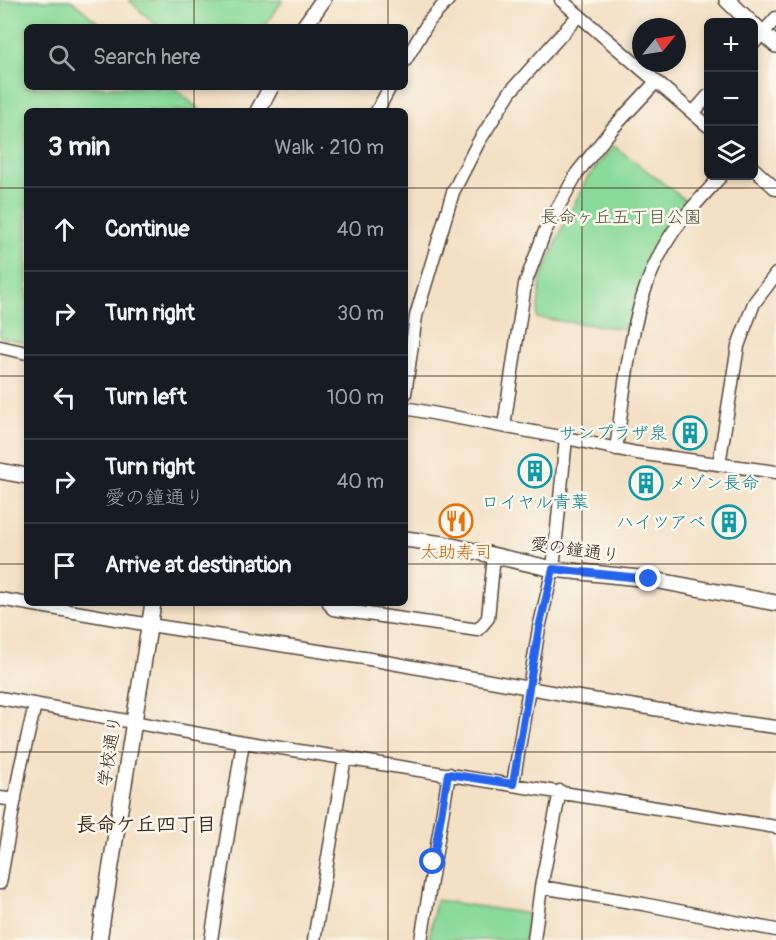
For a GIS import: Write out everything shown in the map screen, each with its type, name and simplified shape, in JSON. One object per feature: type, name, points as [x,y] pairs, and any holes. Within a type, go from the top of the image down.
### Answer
[{"type":"street","points":[[306,24],[323,0]]},
{"type":"street","points":[[408,56],[429,21],[448,0]]},
{"type":"street","points":[[561,0],[704,122]]},
{"type":"street","points":[[726,0],[743,18]]},
{"type":"street","points":[[408,373],[416,316],[453,192],[478,143],[510,92],[579,15]]},
{"type":"street","points":[[758,29],[776,18]]},
{"type":"street","points":[[758,33],[776,45]]},
{"type":"street","points":[[504,426],[525,284],[545,231],[577,173],[612,129],[656,82]]},
{"type":"street","points":[[260,108],[269,90]]},
{"type":"street","points":[[379,108],[388,90]]},
{"type":"street","points":[[694,112],[704,101]]},
{"type":"street","points":[[758,173],[776,189]]},
{"type":"street","points":[[616,449],[633,329],[647,280],[673,232],[718,180]]},
{"type":"street","points":[[719,464],[738,346],[754,303],[776,274]]},
{"type":"street","points":[[0,347],[24,352]]},
{"type":"street","points":[[408,409],[616,449],[776,472]]},
{"type":"street","points":[[513,784],[553,569],[566,438]]},
{"type":"street","points":[[0,471],[24,475]]},
{"type":"street","name":"愛の鐘通り","points":[[408,539],[443,544],[553,569],[649,579],[776,603]]},
{"type":"street","points":[[331,606],[333,609],[478,630],[488,618],[494,555]]},
{"type":"street","points":[[0,599],[24,603]]},
{"type":"street","points":[[40,606],[364,658],[529,689],[776,727]]},
{"type":"street","name":"学校通り","points":[[99,940],[153,606]]},
{"type":"street","points":[[0,699],[243,742],[776,827]]},
{"type":"street","points":[[0,883],[34,705]]},
{"type":"street","points":[[211,940],[243,742]]},
{"type":"street","points":[[314,940],[345,757]]},
{"type":"street","points":[[421,940],[448,774]]},
{"type":"street","points":[[534,940],[541,887],[560,792]]},
{"type":"street","points":[[0,798],[15,800]]},
{"type":"street","points":[[541,887],[776,930]]},
{"type":"green space","points":[[0,0],[71,0],[99,24],[24,24],[24,90],[176,90],[198,108],[24,108],[24,342],[0,337]]},
{"type":"green space","points":[[129,0],[283,0],[266,24],[155,24]]},
{"type":"green space","name":"長命ヶ丘五丁目公園","points":[[614,146],[689,203],[645,275],[627,329],[537,318],[541,279],[564,224],[588,177]]},
{"type":"green space","points":[[436,900],[529,914],[525,940],[429,940]]},
{"type":"place","name":"サンプラザ泉","points":[[690,433]]},
{"type":"place","name":"ロイヤル青葉","points":[[535,471]]},
{"type":"place","name":"メゾン長命","points":[[646,483]]},
{"type":"place","name":"太助寿司","points":[[456,521]]},
{"type":"place","name":"ハイツアベ","points":[[729,522]]},
{"type":"district","name":"長命ケ丘四丁目","points":[[146,824]]},
{"type":"route","points":[[433,862],[448,774],[513,784],[539,628],[553,569],[649,579]]}]
